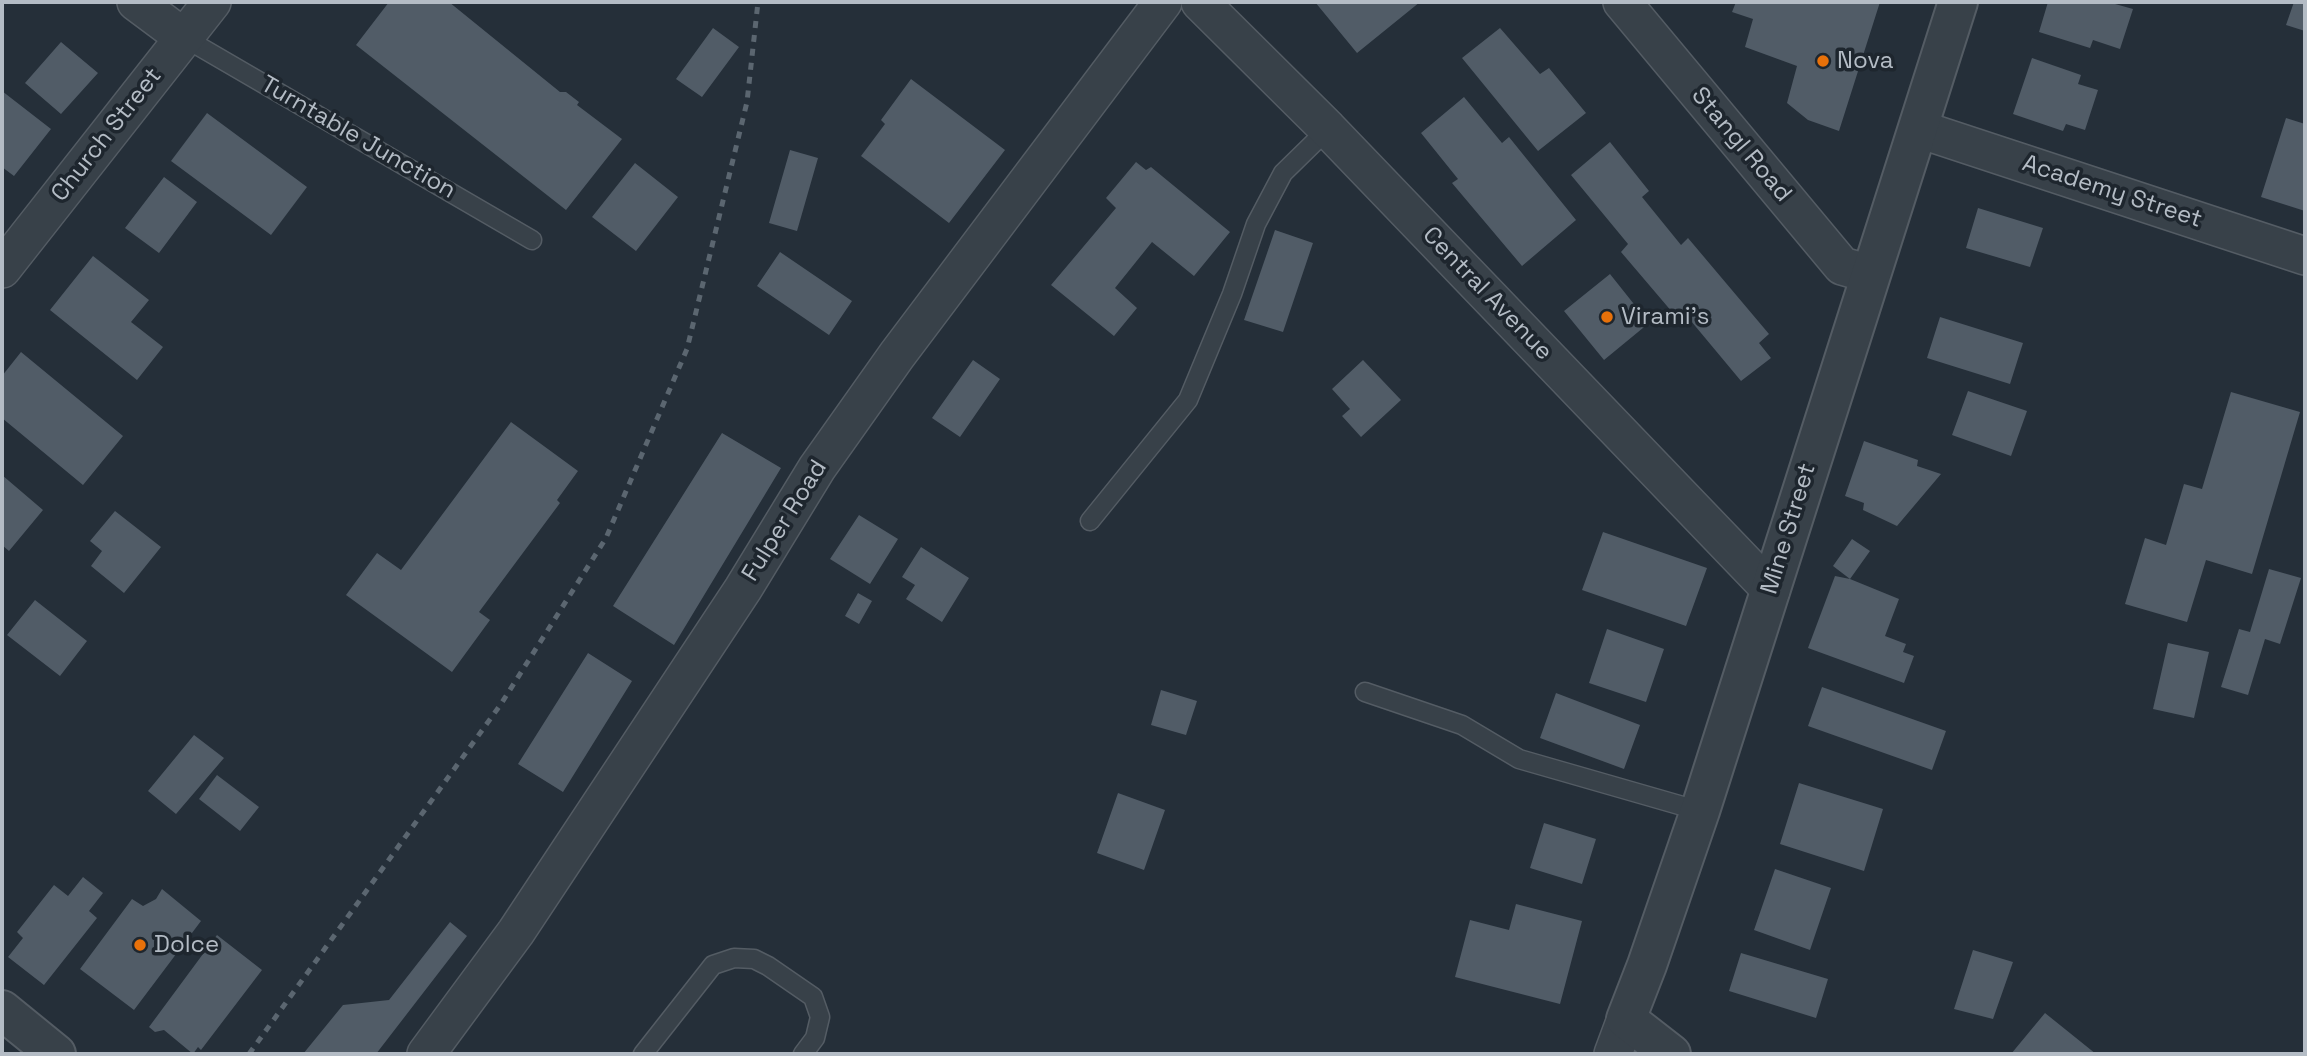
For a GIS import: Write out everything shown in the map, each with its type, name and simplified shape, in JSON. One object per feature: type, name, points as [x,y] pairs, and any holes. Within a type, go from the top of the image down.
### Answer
[{"type":"street","points":[[136,2],[183,37]]},
{"type":"street","name":"Church Street","points":[[2,269],[212,2]]},
{"type":"street","name":"Fulper Road","points":[[426,1054],[516,932],[743,589],[817,468],[897,355],[1163,2]]},
{"type":"street","name":"Central Avenue","points":[[1200,2],[1328,129],[1770,590]]},
{"type":"street","name":"Stangl Road","points":[[1622,2],[1842,266],[1870,274]]},
{"type":"street","name":"Mine Street","points":[[1613,1054],[1700,811],[1958,2]]},
{"type":"street","name":"Academy Street","points":[[1919,129],[2305,256]]},
{"type":"street","points":[[2,1010],[56,1054]]},
{"type":"street","points":[[1626,1019],[1671,1054]]},
{"type":"lane","name":"Turntable Junction","points":[[183,37],[532,240]]},
{"type":"lane","points":[[1090,521],[1188,400],[1232,295],[1256,224],[1283,173],[1328,129]]},
{"type":"lane","points":[[1365,692],[1462,725],[1519,759],[1700,811]]},
{"type":"lane","points":[[643,1054],[713,965],[734,958],[754,959],[768,966],[813,998],[820,1017],[815,1038],[803,1054]]},
{"type":"building","points":[[389,2],[449,2],[560,92],[566,92],[579,102],[577,105],[622,139],[566,210],[356,45]]},
{"type":"building","points":[[1315,2],[1420,2],[1357,53]]},
{"type":"building","name":"Nova","points":[[1736,2],[1880,2],[1839,131],[1808,120],[1787,103],[1797,66],[1745,47],[1753,19],[1732,12]]},
{"type":"building","points":[[2048,2],[2108,2],[2133,9],[2120,49],[2093,40],[2090,48],[2039,32]]},
{"type":"building","points":[[2294,2],[2305,2],[2305,31],[2286,25]]},
{"type":"building","points":[[713,28],[739,47],[702,97],[676,79]]},
{"type":"building","points":[[1500,28],[1540,74],[1549,68],[1586,113],[1538,151],[1462,58]]},
{"type":"building","points":[[61,42],[98,73],[61,114],[25,83]]},
{"type":"building","points":[[2032,58],[2081,75],[2078,84],[2098,90],[2085,130],[2066,124],[2063,131],[2013,114]]},
{"type":"building","points":[[911,79],[1005,150],[949,223],[861,156],[885,124],[881,120]]},
{"type":"building","points":[[2,91],[51,129],[14,176],[2,167]]},
{"type":"building","points":[[1464,97],[1502,143],[1509,137],[1576,220],[1522,266],[1452,183],[1458,179],[1421,133]]},
{"type":"building","points":[[207,113],[307,187],[271,235],[171,161]]},
{"type":"building","points":[[2286,118],[2305,124],[2305,211],[2261,197]]},
{"type":"building","points":[[1610,142],[1649,191],[1642,197],[1681,245],[1688,238],[1769,334],[1759,343],[1771,358],[1741,381],[1691,321],[1684,326],[1621,252],[1628,244],[1571,175]]},
{"type":"building","points":[[790,150],[818,158],[797,231],[769,223]]},
{"type":"building","points":[[1136,162],[1146,170],[1151,167],[1230,232],[1194,276],[1152,242],[1115,288],[1137,308],[1114,336],[1051,285],[1116,208],[1106,198]]},
{"type":"building","points":[[635,163],[678,197],[636,251],[592,217]]},
{"type":"building","points":[[164,177],[197,202],[159,253],[125,228]]},
{"type":"building","points":[[1978,208],[2043,228],[2030,267],[1966,248]]},
{"type":"building","points":[[1275,230],[1313,243],[1283,332],[1244,320]]},
{"type":"building","points":[[780,252],[852,301],[829,335],[757,286]]},
{"type":"building","points":[[93,256],[149,300],[131,322],[163,347],[137,380],[50,310]]},
{"type":"building","name":"Virami's","points":[[1610,274],[1649,323],[1604,360],[1564,311]]},
{"type":"building","points":[[1940,317],[2023,343],[2010,384],[1927,358]]},
{"type":"building","points":[[21,352],[123,436],[83,485],[2,418],[2,376]]},
{"type":"building","points":[[973,360],[1000,379],[960,437],[932,418]]},
{"type":"building","points":[[1363,360],[1401,400],[1361,437],[1342,416],[1350,409],[1332,389]]},
{"type":"building","points":[[1968,391],[2027,411],[2011,456],[1952,435]]},
{"type":"building","points":[[2231,392],[2300,412],[2252,574],[2206,560],[2187,622],[2125,604],[2145,538],[2166,545],[2184,484],[2202,489]]},
{"type":"building","points":[[511,422],[578,471],[557,500],[560,503],[479,612],[490,620],[452,672],[346,595],[377,553],[401,570]]},
{"type":"building","points":[[722,433],[781,468],[674,645],[613,606]]},
{"type":"building","points":[[1864,441],[1918,460],[1917,466],[1941,474],[1897,526],[1863,510],[1864,503],[1845,496]]},
{"type":"building","points":[[2,475],[43,510],[9,551],[2,545]]},
{"type":"building","points":[[115,511],[161,547],[124,593],[91,566],[102,551],[90,541]]},
{"type":"building","points":[[859,515],[898,539],[870,584],[830,559]]},
{"type":"building","points":[[1603,532],[1707,568],[1686,626],[1582,590]]},
{"type":"building","points":[[1852,539],[1870,551],[1850,579],[1833,566]]},
{"type":"building","points":[[921,547],[969,578],[942,622],[906,599],[915,585],[902,577]]},
{"type":"building","points":[[2269,569],[2301,578],[2280,644],[2265,639],[2248,695],[2221,687],[2239,629],[2250,632]]},
{"type":"building","points":[[1835,576],[1850,579],[1899,599],[1885,636],[1906,644],[1903,652],[1914,656],[1904,683],[1808,648]]},
{"type":"building","points":[[858,593],[872,601],[859,624],[845,616]]},
{"type":"building","points":[[35,600],[87,641],[60,676],[7,635]]},
{"type":"building","points":[[1607,629],[1664,649],[1646,702],[1589,683]]},
{"type":"building","points":[[2168,643],[2209,652],[2194,718],[2153,709]]},
{"type":"building","points":[[588,653],[632,681],[563,792],[518,764]]},
{"type":"building","points":[[1822,687],[1946,731],[1932,770],[1808,726]]},
{"type":"building","points":[[1161,690],[1197,701],[1186,735],[1151,725]]},
{"type":"building","points":[[1556,693],[1640,725],[1624,769],[1540,738]]},
{"type":"building","points":[[194,735],[224,758],[176,814],[148,791]]},
{"type":"building","points":[[217,775],[259,807],[240,831],[199,799]]},
{"type":"building","points":[[1799,783],[1883,809],[1864,871],[1780,844]]},
{"type":"building","points":[[1118,793],[1165,810],[1144,870],[1097,853]]},
{"type":"building","points":[[1544,823],[1596,839],[1582,884],[1530,868]]},
{"type":"building","points":[[1775,869],[1831,888],[1810,950],[1754,930]]},
{"type":"building","points":[[83,877],[103,893],[89,911],[97,918],[44,985],[8,957],[23,938],[17,932],[54,885],[68,896]]},
{"type":"building","name":"Dolce","points":[[162,889],[201,921],[134,1010],[80,969],[132,899],[143,906],[156,899]]},
{"type":"building","points":[[1516,904],[1582,921],[1560,1004],[1455,977],[1470,920],[1509,930]]},
{"type":"building","points":[[450,922],[467,936],[376,1054],[303,1054],[343,1005],[389,1000]]},
{"type":"building","points":[[217,935],[262,970],[201,1050],[198,1047],[193,1054],[164,1030],[155,1032],[149,1027]]},
{"type":"building","points":[[1973,950],[2013,962],[1993,1019],[1954,1009]]},
{"type":"building","points":[[1741,953],[1828,979],[1816,1018],[1729,991]]},
{"type":"building","points":[[2045,1013],[2096,1054],[2011,1054]]},
{"type":"railway","points":[[249,1054],[501,704],[606,538],[687,349],[747,102],[758,2]]},
{"type":"place","name":"Nova","points":[[1823,61]]},
{"type":"place","name":"Virami's","points":[[1607,317]]},
{"type":"place","name":"Dolce","points":[[140,945]]}]
